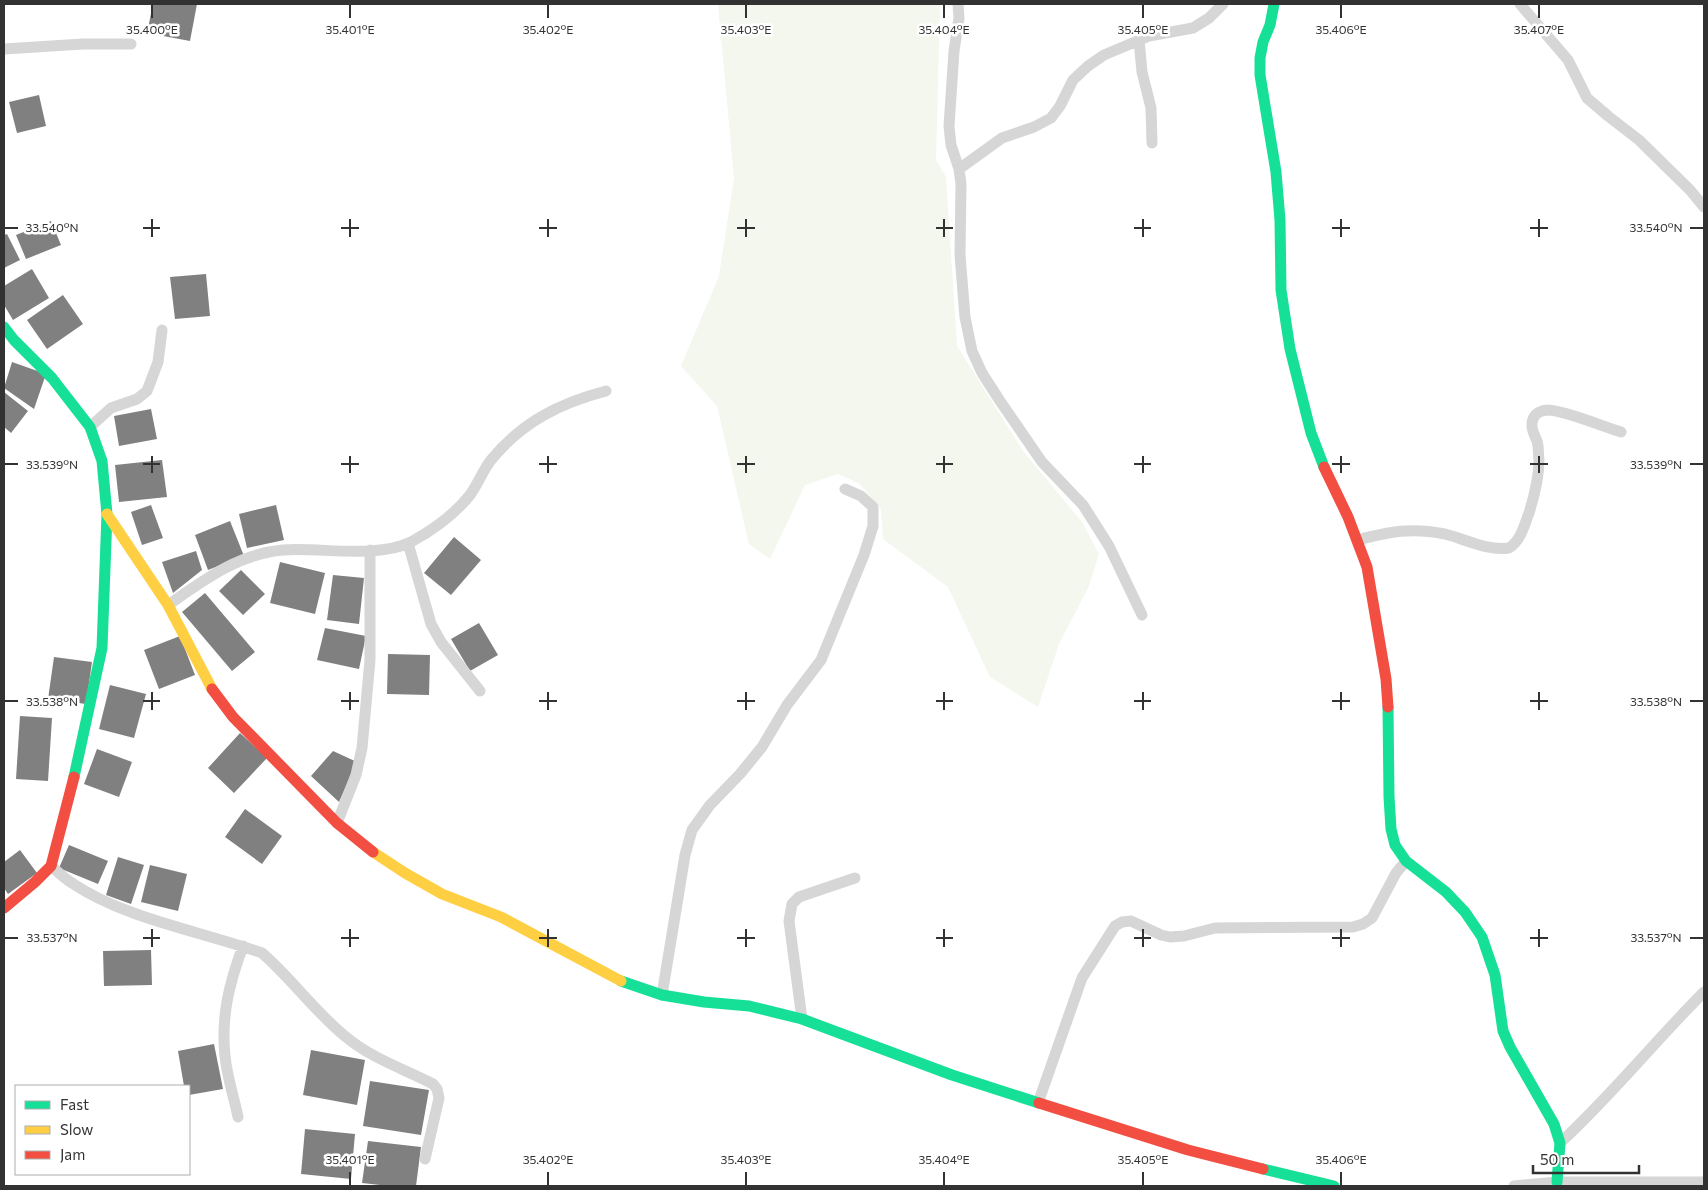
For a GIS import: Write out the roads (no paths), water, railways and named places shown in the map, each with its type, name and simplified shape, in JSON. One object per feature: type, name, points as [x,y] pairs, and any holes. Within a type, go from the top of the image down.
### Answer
[{"type":"street","points":[[958,4],[959,18],[954,51],[949,126],[951,145],[959,169],[961,184],[960,255],[965,317],[972,351],[982,373],[1042,462],[1083,505],[1110,546],[1142,614]]},
{"type":"street","points":[[959,169],[1002,138],[1034,127],[1051,118],[1060,106],[1073,80],[1088,66],[1104,56],[1139,40],[1192,28],[1209,18],[1222,4]]},
{"type":"street","points":[[1274,4],[1262,50],[1260,75],[1276,172],[1280,220],[1281,290],[1290,349],[1312,434],[1357,540],[1373,598],[1386,679],[1389,721],[1388,797],[1391,829],[1396,845],[1406,861],[1446,892],[1465,912],[1482,937],[1495,975],[1503,1031],[1510,1047],[1554,1124],[1560,1142],[1557,1182]]},
{"type":"street","points":[[1520,4],[1568,60],[1587,98],[1639,140],[1690,190],[1704,207]]},
{"type":"street","points":[[1139,40],[1142,72],[1150,108],[1152,143]]},
{"type":"street","points":[[4,49],[83,44],[131,44]]},
{"type":"street","points":[[4,327],[14,340],[52,378],[90,427],[102,461],[107,514],[104,620],[100,665],[65,814],[50,866],[35,882],[4,908]]},
{"type":"street","points":[[90,427],[111,408],[137,399],[147,391],[158,362],[162,330]]},
{"type":"street","points":[[168,605],[230,564],[252,556],[282,550],[370,550],[408,543],[432,530],[457,509],[470,494],[491,460],[532,422],[575,399],[606,391]]},
{"type":"street","points":[[1357,540],[1389,532],[1420,530],[1445,534],[1483,546],[1509,548],[1521,536],[1536,484],[1539,463],[1537,443],[1532,429],[1534,416],[1546,410],[1560,412],[1621,432]]},
{"type":"street","points":[[662,995],[684,856],[692,830],[710,805],[740,774],[762,747],[787,705],[820,660],[864,555],[873,526],[873,507],[861,496],[846,489]]},
{"type":"street","points":[[107,514],[168,605],[222,704],[338,823],[376,854],[405,874],[442,894],[501,917],[626,984],[662,995],[704,1002],[749,1006],[802,1020],[952,1075],[1188,1150],[1332,1186]]},
{"type":"street","points":[[408,543],[431,624],[441,642],[480,691]]},
{"type":"street","points":[[338,823],[356,775],[362,748],[370,660],[370,550]]},
{"type":"street","points":[[1038,1103],[1082,978],[1115,926],[1122,922],[1131,921],[1161,935],[1170,937],[1184,936],[1215,928],[1354,927],[1372,918],[1396,872],[1406,861]]},
{"type":"street","points":[[50,866],[72,883],[125,909],[262,953],[276,965],[328,1022],[347,1039],[370,1053],[433,1084],[437,1089],[439,1098],[425,1159]]},
{"type":"street","points":[[802,1020],[789,921],[792,904],[799,897],[855,878]]},
{"type":"street","points":[[238,1117],[225,1058],[224,1035],[231,977],[243,946]]},
{"type":"street","points":[[1560,1142],[1592,1113],[1704,992]]},
{"type":"street","points":[[1514,1186],[1557,1182],[1704,1182]]}]
